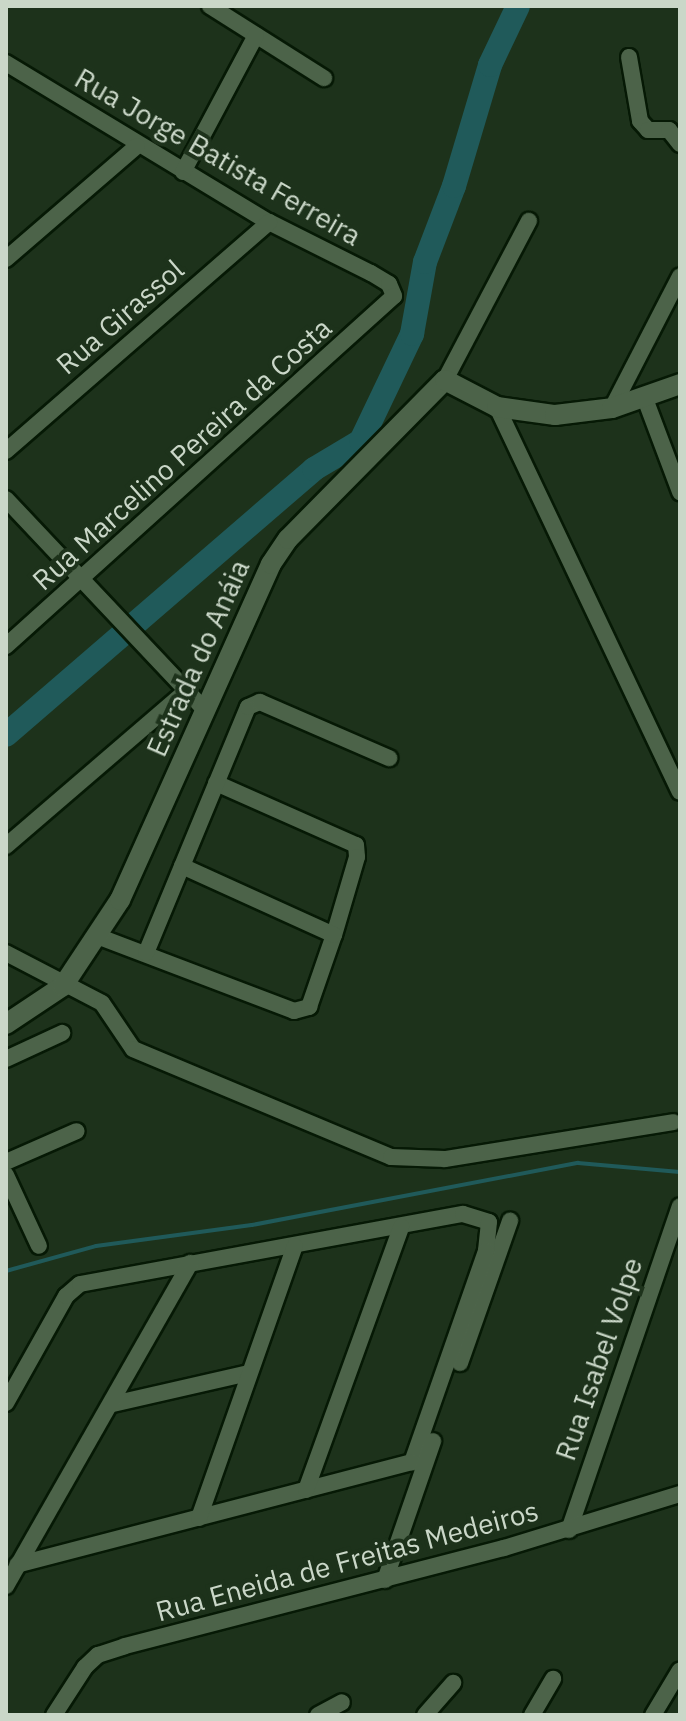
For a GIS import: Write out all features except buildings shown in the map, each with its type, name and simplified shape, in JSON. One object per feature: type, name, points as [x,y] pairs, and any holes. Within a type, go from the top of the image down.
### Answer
[{"type":"street","points":[[210,6],[324,78]]},
{"type":"street","points":[[183,172],[256,35]]},
{"type":"street","points":[[629,57],[640,121],[648,130],[669,130],[680,144]]},
{"type":"street","name":"Rua Jorge Batista Ferreira","points":[[7,65],[137,146],[269,222],[389,284],[393,302]]},
{"type":"street","points":[[6,259],[137,146]]},
{"type":"street","points":[[529,221],[445,380],[497,407],[555,415],[612,408],[680,384]]},
{"type":"street","name":"Rua Girassol","points":[[6,451],[269,222]]},
{"type":"street","points":[[612,408],[680,276]]},
{"type":"street","name":"Rua Marcelino Pereira da Costa","points":[[6,646],[393,302]]},
{"type":"street","name":"Estrada do Anáia","points":[[6,1024],[63,986],[97,936],[143,855],[255,591],[288,539],[445,380]]},
{"type":"street","points":[[644,396],[680,492]]},
{"type":"street","points":[[497,407],[680,792]]},
{"type":"street","points":[[6,499],[78,580],[204,709]]},
{"type":"street","points":[[6,846],[185,692]]},
{"type":"street","points":[[146,953],[216,783],[254,703],[389,758]]},
{"type":"street","points":[[97,936],[302,1011],[334,935],[357,857],[356,845],[216,783]]},
{"type":"street","points":[[182,866],[334,935]]},
{"type":"street","points":[[6,953],[63,986],[102,1003],[133,1049],[391,1157],[445,1159],[673,1122]]},
{"type":"street","points":[[6,1059],[62,1033]]},
{"type":"street","points":[[6,1162],[77,1131]]},
{"type":"street","points":[[6,1175],[39,1246]]},
{"type":"street","name":"Rua Isabel Volpe","points":[[569,1530],[680,1206]]},
{"type":"street","points":[[6,1403],[74,1288],[190,1263],[463,1214],[480,1217],[490,1228],[425,1436],[417,1455],[404,1467],[17,1565]]},
{"type":"street","points":[[385,1580],[510,1221]]},
{"type":"street","points":[[306,1490],[401,1227]]},
{"type":"street","points":[[199,1518],[295,1246]]},
{"type":"street","points":[[6,1586],[113,1404],[190,1263]]},
{"type":"street","points":[[113,1404],[248,1373]]},
{"type":"street","name":"Rua Eneida de Freitas Medeiros","points":[[54,1715],[98,1655],[569,1530],[680,1494]]},
{"type":"street","points":[[653,1715],[680,1670]]},
{"type":"street","points":[[532,1715],[553,1679]]},
{"type":"street","points":[[425,1715],[453,1683]]},
{"type":"street","points":[[318,1715],[342,1702]]},
{"type":"waterway","points":[[6,735],[314,469],[361,441],[412,334],[425,262],[454,186],[490,65],[518,6]]},
{"type":"waterway","points":[[6,1271],[96,1246],[252,1225],[578,1163],[680,1172]]}]
